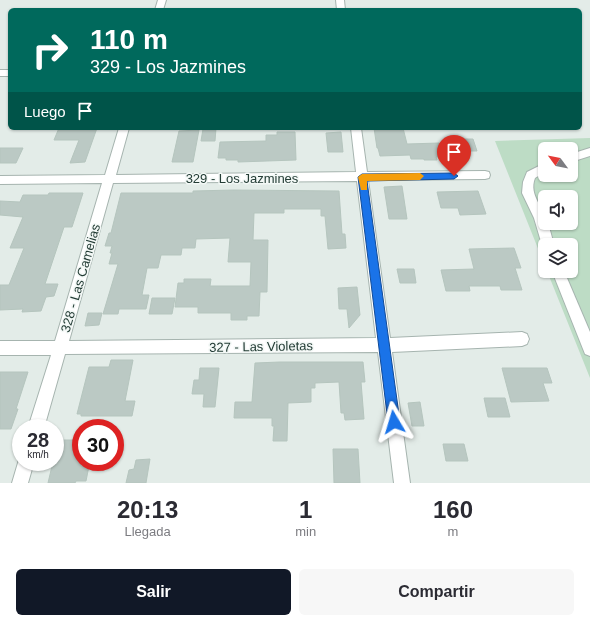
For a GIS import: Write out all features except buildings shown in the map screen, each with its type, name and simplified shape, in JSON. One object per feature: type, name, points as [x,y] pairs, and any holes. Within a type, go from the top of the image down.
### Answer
[{"type":"street","name":"328 - Las Camelias","points":[[39,419],[123,130]]},
{"type":"street","points":[[356,130],[402,483]]},
{"type":"street","points":[[578,156],[590,152]]},
{"type":"street","points":[[538,171],[531,175],[527,187],[528,199],[539,216],[546,238]]},
{"type":"street","name":"329 - Los Jazmines","points":[[0,180],[485,175]]},
{"type":"street","points":[[561,278],[590,349]]},
{"type":"street","name":"327 - Las Violetas","points":[[0,348],[385,345],[522,339]]},
{"type":"street","points":[[20,483],[23,471]]},
{"type":"green space","points":[[590,138],[590,378],[550,278],[578,278],[578,238],[538,238],[538,248],[495,141]]},
{"type":"slow traffic","points":[[364,187],[362,177],[420,176]]},
{"type":"route","points":[[394,422],[362,177],[454,176]]}]
